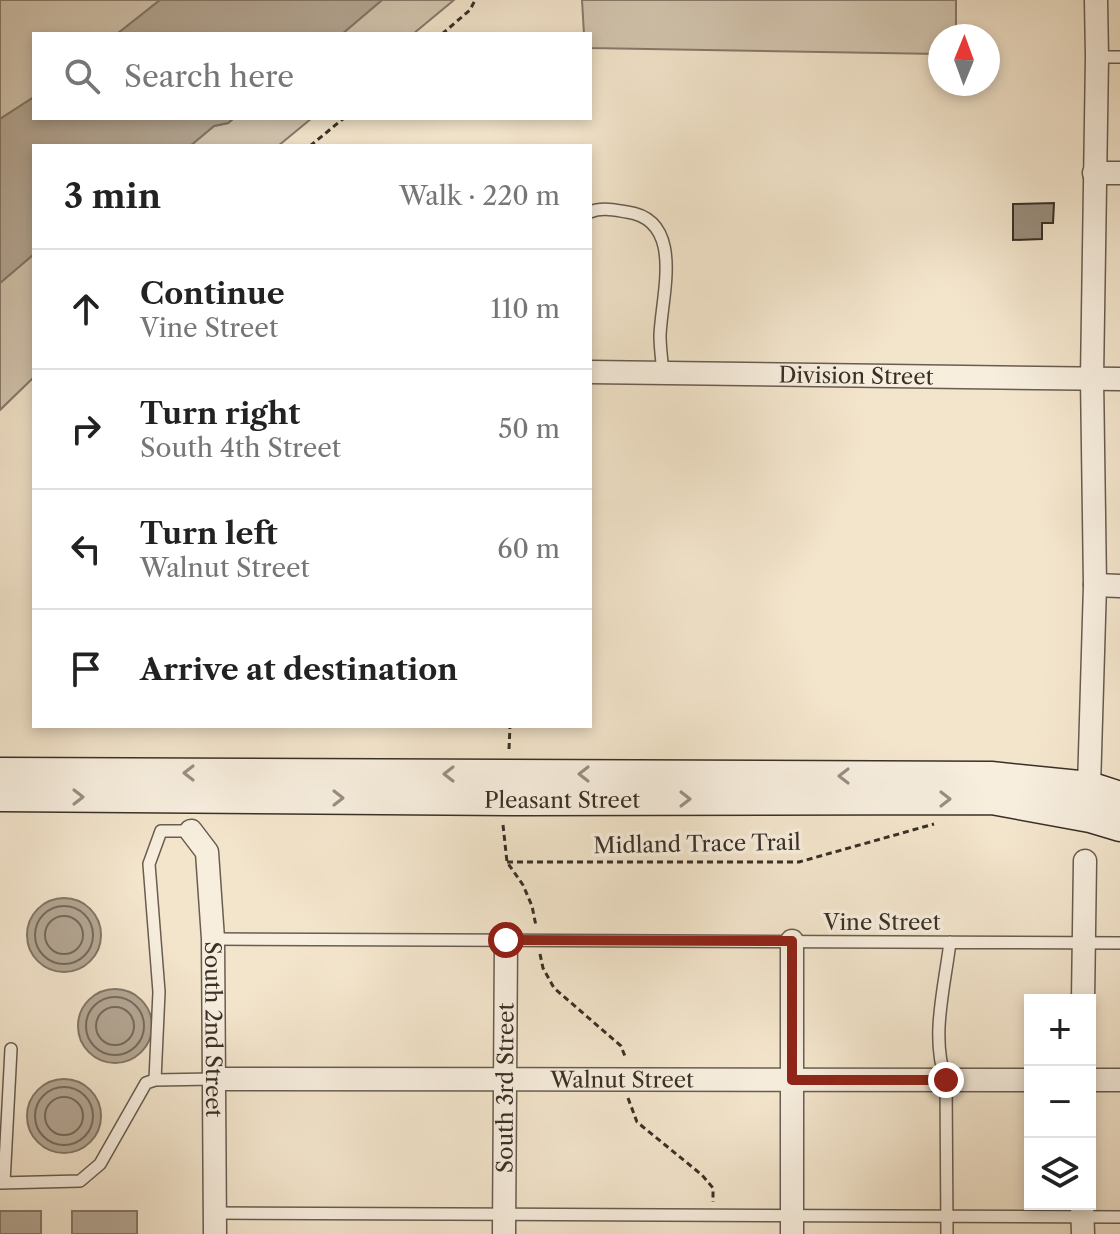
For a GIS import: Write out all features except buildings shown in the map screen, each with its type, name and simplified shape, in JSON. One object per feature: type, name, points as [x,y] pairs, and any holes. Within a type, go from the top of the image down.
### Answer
[{"type":"street","points":[[1089,787],[1095,585],[1092,378],[1094,173],[1109,57],[1096,0]]},
{"type":"street","points":[[1094,173],[1120,173]]},
{"type":"street","name":"Division Street","points":[[592,372],[1120,379]]},
{"type":"street","points":[[1095,585],[1120,586]]},
{"type":"street","name":"Pleasant Street","points":[[0,773],[991,777],[1089,787],[1120,797]]},
{"type":"street","name":"Pleasant Street","points":[[0,796],[507,800],[992,799],[1090,817],[1120,826]]},
{"type":"street","name":"South 2nd Street","points":[[191,831],[207,852],[213,939],[215,1223]]},
{"type":"street","points":[[1083,994],[1085,861]]},
{"type":"street","name":"South 3rd Street","points":[[504,1224],[506,940]]},
{"type":"street","points":[[792,941],[792,1225]]},
{"type":"street","name":"Walnut Street","points":[[214,1079],[1024,1080]]},
{"type":"street","points":[[1096,1080],[1120,1080]]},
{"type":"lane","points":[[592,211],[599,208],[635,213],[647,219],[662,236],[667,258],[660,336],[663,373]]},
{"type":"lane","points":[[155,1080],[159,992],[149,864],[161,831],[191,831]]},
{"type":"lane","name":"Vine Street","points":[[213,939],[1120,943]]},
{"type":"lane","points":[[947,1234],[946,1080],[940,1064],[940,1024],[950,942]]},
{"type":"lane","points":[[11,1049],[2,1183],[80,1181],[100,1164],[146,1083],[155,1080],[214,1079]]},
{"type":"lane","points":[[215,1223],[792,1225],[948,1217],[1120,1217]]},
{"type":"path","points":[[444,32],[470,10],[475,0]]},
{"type":"path","points":[[312,144],[342,120]]},
{"type":"path","points":[[510,728],[510,749]]},
{"type":"path","points":[[502,815],[507,862],[523,885],[532,906],[539,940]]},
{"type":"path","name":"Midland Trace Trail","points":[[507,862],[799,862],[939,823]]},
{"type":"shaded area","points":[[0,0],[160,0],[120,32],[32,32],[32,98],[0,119]]},
{"type":"shaded area","points":[[382,0],[454,0],[415,32],[344,32]]},
{"type":"shaded area","points":[[582,0],[956,0],[956,24],[928,24],[928,54],[592,48],[592,32],[584,32]]},
{"type":"shaded area","points":[[232,120],[310,120],[280,144],[192,144],[214,126]]},
{"type":"shaded area","points":[[32,256],[32,379],[0,410],[0,283]]},
{"type":"water","points":[[160,0],[382,0],[344,32],[120,32]]},
{"type":"water","points":[[32,98],[32,120],[232,120],[214,126],[192,144],[32,144],[32,256],[0,283],[0,119]]},
{"type":"water","points":[[57,898],[71,898],[85,904],[95,914],[101,935],[95,956],[85,966],[71,972],[57,972],[43,966],[33,956],[27,942],[27,928],[33,914],[43,904]]},
{"type":"water","points":[[115,989],[136,995],[146,1005],[152,1026],[146,1047],[136,1057],[115,1063],[94,1057],[84,1047],[78,1026],[84,1005],[94,995]]},
{"type":"water","points":[[57,1079],[71,1079],[85,1085],[95,1095],[101,1116],[95,1137],[85,1147],[71,1153],[57,1153],[43,1147],[33,1137],[27,1123],[27,1109],[33,1095],[43,1085]]},
{"type":"water","points":[[0,1211],[41,1211],[41,1234],[0,1234]]},
{"type":"water","points":[[72,1211],[137,1211],[137,1234],[72,1234]]},
{"type":"route","points":[[506,940],[792,941],[792,1080],[946,1080]]}]
